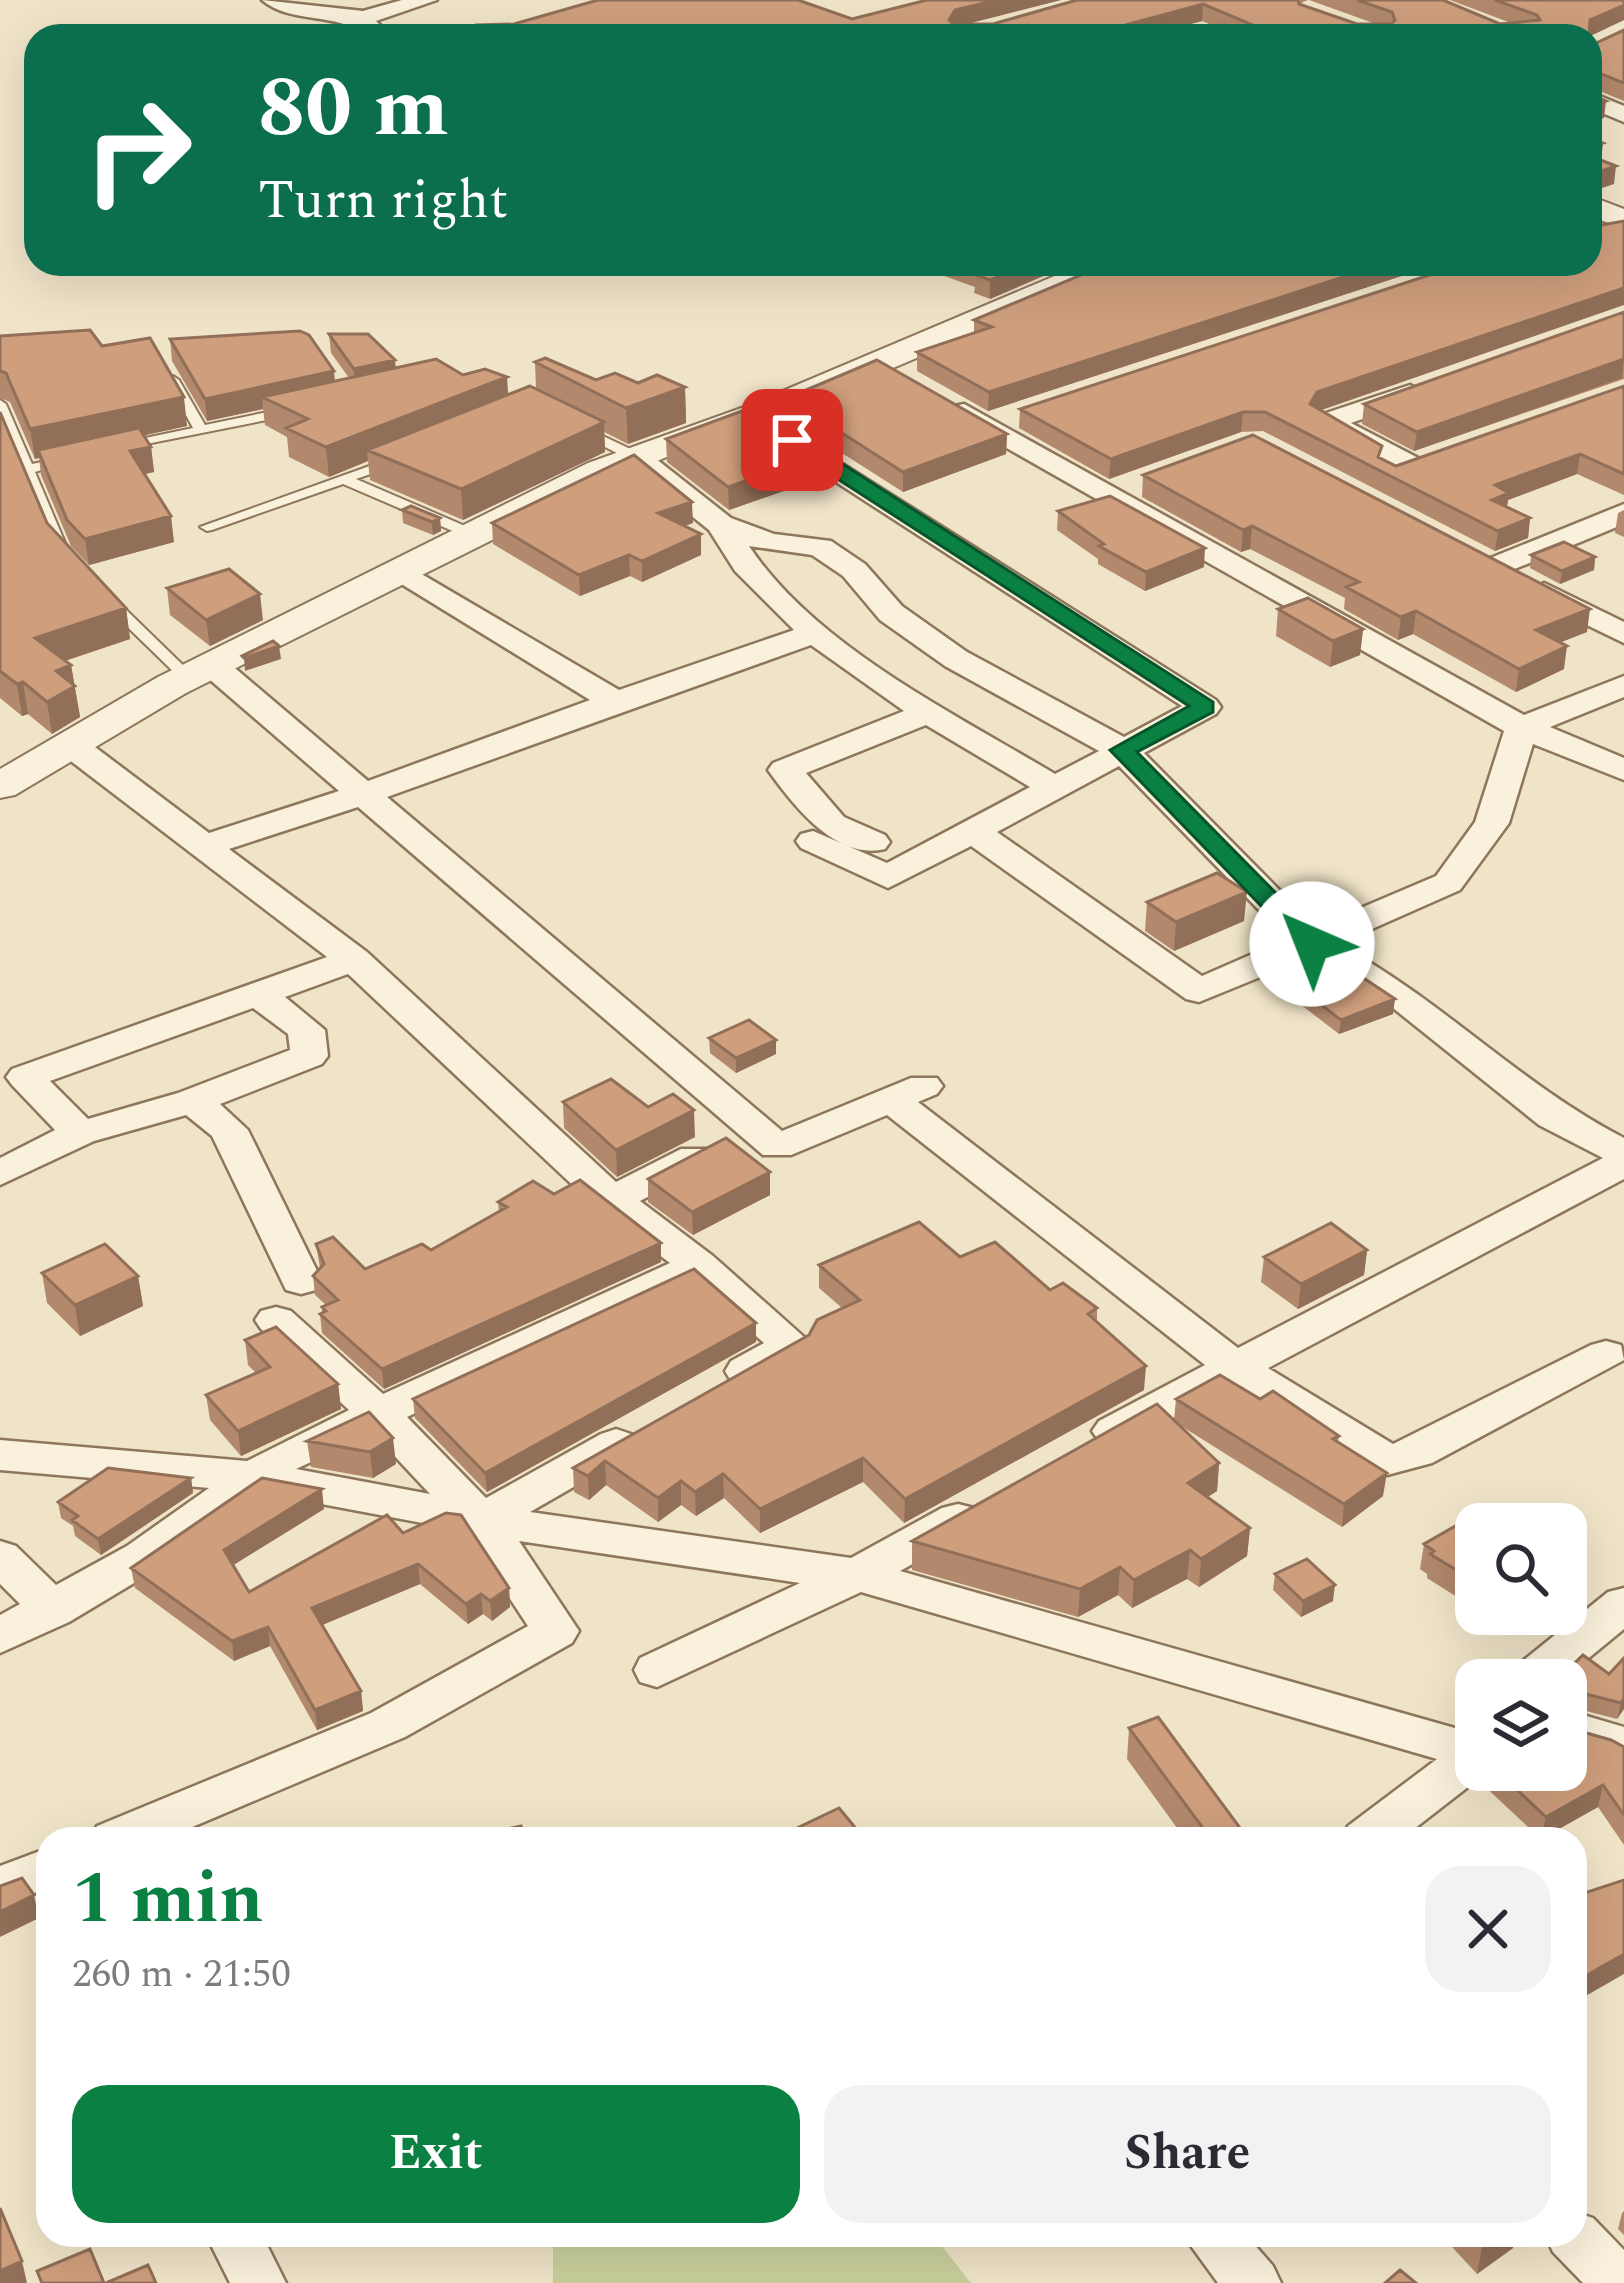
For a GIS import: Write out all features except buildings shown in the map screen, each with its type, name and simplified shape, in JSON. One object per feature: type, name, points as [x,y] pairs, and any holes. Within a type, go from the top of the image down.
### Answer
[{"type":"street","points":[[274,0],[296,10],[359,19],[426,0]]},
{"type":"street","points":[[359,19],[365,24]]},
{"type":"street","points":[[0,786],[200,671],[636,457],[759,413],[1082,276]]},
{"type":"street","points":[[875,364],[1522,727],[1624,770]]},
{"type":"street","points":[[1366,481],[1423,462],[1327,422],[1433,384]]},
{"type":"street","points":[[987,425],[1030,410]]},
{"type":"street","points":[[759,413],[765,424],[840,474],[1205,707],[888,877],[813,841]]},
{"type":"street","points":[[636,457],[721,524],[769,543],[820,547],[854,570],[890,613],[956,659],[1122,750],[1312,944],[1386,984],[1552,1117],[1624,1159]]},
{"type":"street","points":[[1106,495],[1148,480]]},
{"type":"street","points":[[1624,512],[1485,562],[1624,634]]},
{"type":"street","points":[[721,524],[736,554],[817,633],[928,712],[1054,787]]},
{"type":"street","points":[[401,571],[616,702]]},
{"type":"street","points":[[206,845],[817,633]]},
{"type":"street","points":[[200,671],[363,794],[777,1147],[907,1093],[1232,1365],[1388,1460],[1417,1453],[1606,1355]]},
{"type":"street","points":[[1522,727],[1624,686]]},
{"type":"street","points":[[917,861],[832,824],[785,770],[928,712]]},
{"type":"street","points":[[972,831],[1199,992],[1448,883],[1492,823],[1522,727]]},
{"type":"street","points":[[71,745],[354,960],[611,1200],[699,1265],[792,1346],[709,1392]]},
{"type":"street","points":[[80,1133],[13,1066],[258,994],[354,960]]},
{"type":"street","points":[[0,1173],[80,1133],[192,1101],[309,1056],[306,1030],[258,994]]},
{"type":"street","points":[[192,1101],[229,1130],[302,1281]]},
{"type":"street","points":[[611,1200],[753,1127]]},
{"type":"street","points":[[1086,1447],[1624,1159]]},
{"type":"street","points":[[0,1636],[142,1557],[280,1459],[699,1265]]},
{"type":"street","points":[[144,1827],[388,1725],[556,1631],[481,1520],[378,1413],[276,1320]]},
{"type":"street","points":[[481,1520],[647,1427]]},
{"type":"street","points":[[0,1455],[258,1477],[481,1520],[857,1575],[1455,1748]]},
{"type":"street","points":[[657,1670],[857,1575],[1003,1494]]},
{"type":"street","points":[[0,1557],[53,1610]]},
{"type":"street","points":[[1557,1659],[1624,1604]]},
{"type":"street","points":[[1587,1734],[1624,1745]]},
{"type":"street","points":[[1382,1827],[1455,1770]]},
{"type":"street","points":[[240,2247],[258,2283]]},
{"type":"street","points":[[1222,2247],[1253,2283]]},
{"type":"street","points":[[1584,2247],[1618,2283]]},
{"type":"lane","points":[[161,360],[200,428]]},
{"type":"lane","points":[[0,404],[52,535],[76,564]]},
{"type":"lane","points":[[112,449],[298,410]]},
{"type":"lane","points":[[574,426],[636,457]]},
{"type":"lane","points":[[25,470],[91,454]]},
{"type":"lane","points":[[207,526],[411,454]]},
{"type":"lane","points":[[346,480],[474,535]]},
{"type":"lane","points":[[106,597],[200,671]]},
{"type":"green space","points":[[553,2247],[942,2247],[971,2283],[553,2283]]},
{"type":"route","points":[[792,440],[1205,707],[1122,750],[1312,944]]}]
